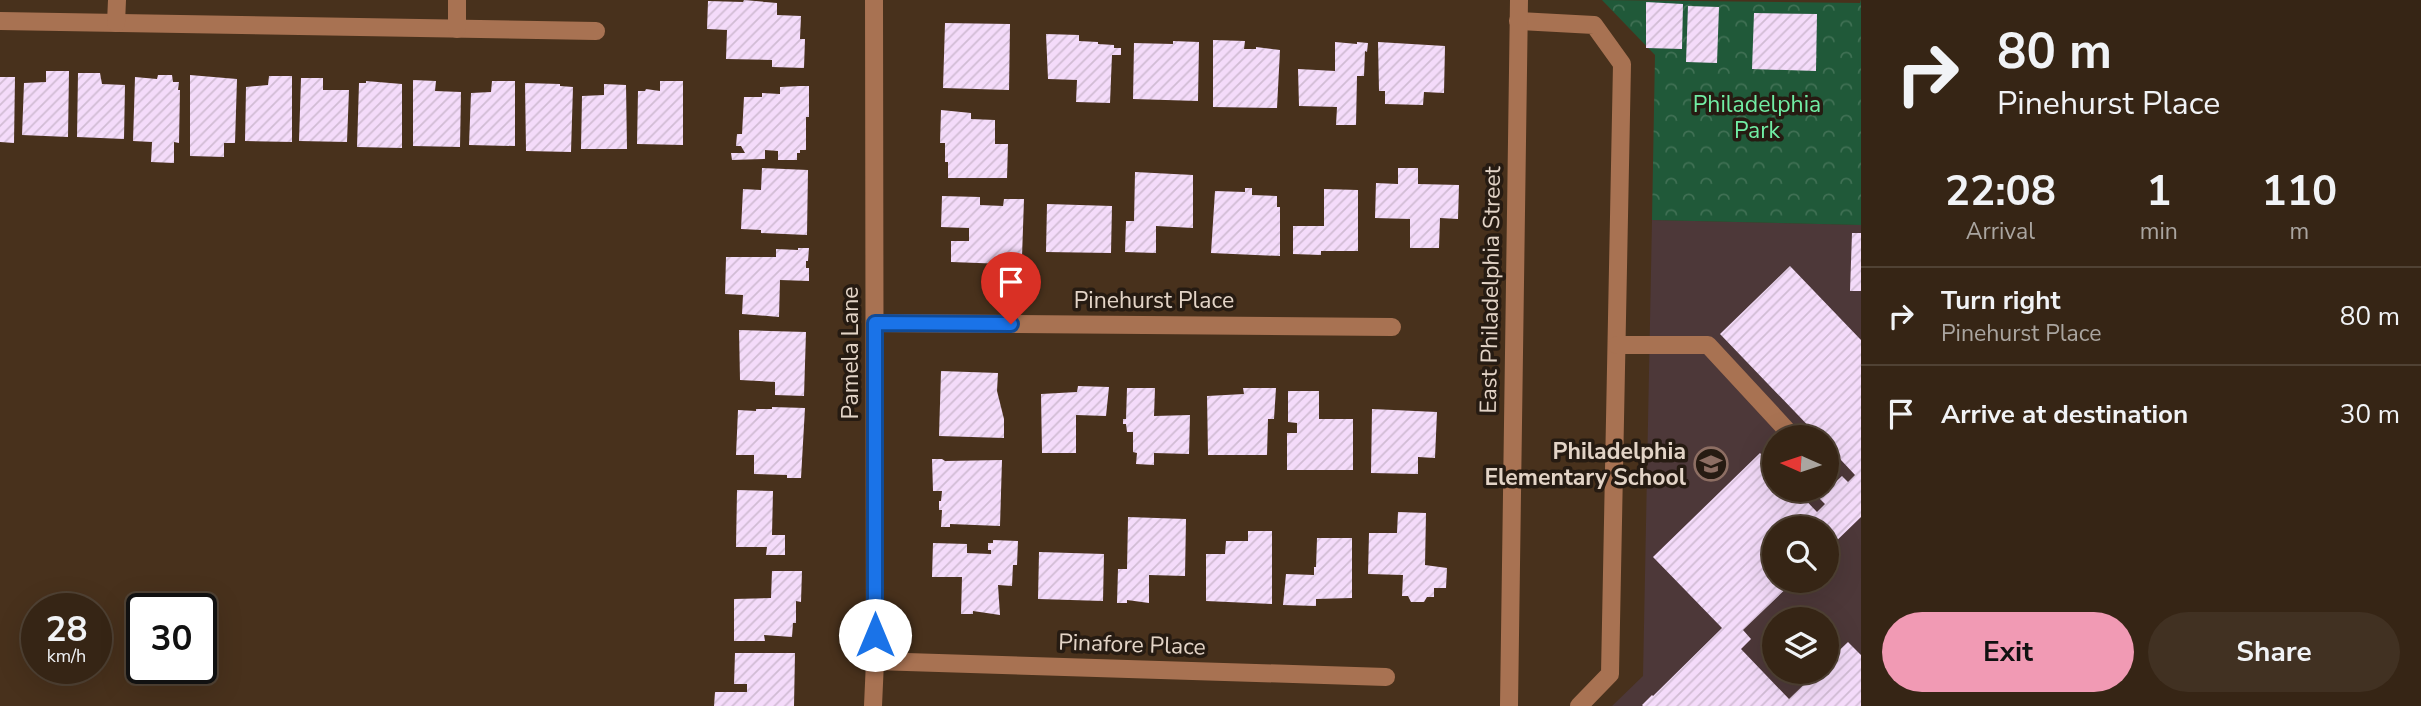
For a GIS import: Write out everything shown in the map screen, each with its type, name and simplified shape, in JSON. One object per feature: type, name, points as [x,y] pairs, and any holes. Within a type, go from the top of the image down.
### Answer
[{"type":"street","points":[[116,23],[117,0]]},
{"type":"street","points":[[457,0],[457,29]]},
{"type":"street","name":"Pamela Lane","points":[[873,706],[874,0]]},
{"type":"street","name":"East Philadelphia Street","points":[[1509,706],[1519,0]]},
{"type":"street","points":[[1518,21],[1594,25],[1622,64],[1610,674],[1579,706]]},
{"type":"street","points":[[0,22],[596,31]]},
{"type":"street","name":"Pinehurst Place","points":[[875,323],[1392,327]]},
{"type":"street","points":[[1617,345],[1708,345],[1782,425]]},
{"type":"street","name":"Pinafore Place","points":[[875,661],[1386,677]]},
{"type":"shaded area","name":"Philadelphia Elementary School","points":[[1652,220],[1861,225],[1861,706],[1612,706],[1643,676]]},
{"type":"green space","name":"Philadelphia Park","points":[[1602,0],[1860,3],[1861,0],[1861,225],[1652,220],[1655,55]]},
{"type":"building","points":[[708,1],[777,3],[777,15],[801,16],[800,39],[805,39],[804,68],[772,67],[772,60],[726,59],[727,30],[707,29]]},
{"type":"building","points":[[1646,2],[1683,4],[1682,49],[1646,48]]},
{"type":"building","points":[[1688,6],[1719,7],[1717,63],[1686,62]]},
{"type":"building","points":[[1754,13],[1817,14],[1816,71],[1752,69]]},
{"type":"building","points":[[945,23],[1010,24],[1009,90],[943,88]]},
{"type":"building","points":[[1046,34],[1079,35],[1079,41],[1098,42],[1121,48],[1121,55],[1112,55],[1110,103],[1076,102],[1077,80],[1048,79]]},
{"type":"building","points":[[1213,40],[1245,41],[1244,49],[1256,47],[1280,50],[1277,108],[1213,107]]},
{"type":"building","points":[[1173,41],[1199,42],[1198,101],[1133,99],[1134,43],[1173,44]]},
{"type":"building","points":[[1335,42],[1368,43],[1364,76],[1357,76],[1356,125],[1336,125],[1337,107],[1299,106],[1298,69],[1335,71]]},
{"type":"building","points":[[1378,42],[1445,46],[1444,93],[1424,92],[1423,105],[1385,104],[1385,91],[1379,91]]},
{"type":"building","points":[[46,71],[69,71],[68,137],[22,135],[24,83],[46,82]]},
{"type":"building","points":[[78,73],[100,73],[102,84],[125,85],[124,139],[77,137]]},
{"type":"building","points":[[158,75],[172,75],[173,82],[179,82],[179,143],[174,142],[174,163],[151,162],[152,142],[133,141],[135,77],[157,79]]},
{"type":"building","points":[[190,75],[237,79],[235,143],[224,143],[224,157],[190,156]]},
{"type":"building","points":[[269,76],[292,76],[292,142],[245,141],[246,87],[268,85]]},
{"type":"building","points":[[0,77],[15,77],[14,143],[0,142]]},
{"type":"building","points":[[301,78],[323,78],[323,90],[349,90],[347,142],[299,141]]},
{"type":"building","points":[[413,80],[436,81],[435,91],[461,92],[460,147],[413,146]]},
{"type":"building","points":[[366,81],[402,84],[402,148],[357,147],[359,83]]},
{"type":"building","points":[[492,81],[515,81],[515,146],[469,145],[471,93],[491,92]]},
{"type":"building","points":[[660,81],[683,81],[683,145],[637,144],[638,91],[660,91]]},
{"type":"building","points":[[525,83],[573,87],[571,152],[526,151]]},
{"type":"building","points":[[604,84],[626,85],[627,149],[581,149],[582,96],[604,95]]},
{"type":"building","points":[[809,86],[806,150],[797,153],[797,160],[778,160],[778,151],[765,150],[765,159],[732,160],[731,153],[745,153],[741,146],[736,146],[737,134],[742,134],[744,97],[762,97],[762,93],[780,94],[780,87]]},
{"type":"building","points":[[941,110],[971,113],[971,119],[995,120],[995,144],[1008,144],[1007,178],[948,178],[945,143],[940,143]]},
{"type":"building","points":[[762,168],[808,170],[807,235],[761,233],[761,230],[741,229],[743,189],[761,190]]},
{"type":"building","points":[[1398,168],[1418,168],[1418,184],[1459,185],[1458,219],[1440,218],[1439,248],[1410,248],[1410,219],[1375,218],[1376,183],[1398,184]]},
{"type":"building","points":[[1135,172],[1193,175],[1193,228],[1156,226],[1156,253],[1125,252],[1126,221],[1134,221]]},
{"type":"building","points":[[1245,188],[1252,188],[1252,195],[1277,196],[1277,207],[1280,207],[1280,256],[1211,253],[1215,191],[1245,192]]},
{"type":"building","points":[[1324,189],[1358,190],[1358,251],[1321,251],[1321,255],[1293,254],[1293,226],[1324,226]]},
{"type":"building","points":[[942,196],[980,197],[980,205],[1003,206],[1004,199],[1024,199],[1022,257],[1006,257],[1005,264],[951,262],[951,241],[969,241],[969,228],[941,227]]},
{"type":"building","points":[[1047,204],[1112,206],[1111,253],[1046,252]]},
{"type":"building","points":[[1852,233],[1861,233],[1861,291],[1850,291]]},
{"type":"building","points":[[809,248],[806,268],[809,268],[809,281],[780,280],[779,317],[742,314],[743,295],[725,294],[726,257],[776,257],[776,249]]},
{"type":"building","points":[[1790,266],[1861,340],[1861,517],[1839,538],[1839,516],[1762,516],[1762,593],[1782,593],[1767,607],[1762,607],[1762,612],[1743,630],[1751,639],[1741,649],[1762,671],[1762,684],[1775,684],[1789,699],[1805,684],[1839,684],[1839,651],[1848,642],[1861,655],[1861,706],[1642,705],[1722,628],[1653,557],[1760,453],[1762,502],[1807,502],[1817,512],[1825,504],[1823,502],[1839,502],[1839,479],[1842,476],[1848,482],[1855,475],[1839,458],[1839,425],[1808,425],[1720,334]]},
{"type":"building","points":[[739,330],[806,332],[804,396],[775,395],[775,382],[740,380]]},
{"type":"building","points":[[941,371],[998,373],[997,391],[1004,419],[1004,438],[939,436]]},
{"type":"building","points":[[1078,386],[1109,387],[1106,416],[1076,415],[1076,453],[1042,453],[1041,394],[1077,392]]},
{"type":"building","points":[[1127,388],[1155,388],[1154,416],[1190,415],[1189,454],[1154,453],[1154,465],[1136,464],[1133,432],[1127,432],[1126,424],[1123,424],[1123,419],[1126,419]]},
{"type":"building","points":[[1243,388],[1276,388],[1274,419],[1268,419],[1267,455],[1208,455],[1207,396],[1244,394]]},
{"type":"building","points":[[1288,391],[1319,391],[1319,419],[1353,419],[1353,470],[1287,470],[1287,433],[1297,433],[1297,423],[1288,422]]},
{"type":"building","points":[[772,407],[805,408],[801,478],[754,474],[754,455],[736,455],[738,410],[756,411]]},
{"type":"building","points":[[1372,409],[1437,412],[1435,458],[1418,457],[1418,474],[1371,473]]},
{"type":"building","points":[[932,459],[1002,460],[1000,526],[950,524],[950,527],[941,527],[942,510],[939,510],[939,501],[942,491],[933,491]]},
{"type":"building","points":[[737,490],[773,491],[772,535],[785,535],[785,555],[766,555],[767,547],[736,547]]},
{"type":"building","points":[[1398,512],[1426,513],[1425,565],[1447,568],[1446,588],[1434,588],[1434,597],[1427,597],[1424,602],[1411,602],[1408,596],[1402,596],[1403,575],[1368,574],[1369,533],[1397,533]]},
{"type":"building","points":[[1128,517],[1186,519],[1185,576],[1149,575],[1149,603],[1127,600],[1127,603],[1117,603],[1118,569],[1127,569]]},
{"type":"building","points":[[1248,531],[1272,531],[1272,604],[1206,601],[1206,554],[1225,554],[1226,541],[1248,541]]},
{"type":"building","points":[[1317,538],[1352,538],[1352,598],[1316,599],[1316,606],[1283,605],[1286,574],[1314,575]]},
{"type":"building","points":[[993,540],[1018,541],[1017,565],[1013,565],[1012,586],[998,585],[1000,615],[973,611],[973,614],[961,614],[962,577],[932,577],[933,543],[967,544],[967,553],[991,554],[988,543],[993,543]]},
{"type":"building","points":[[1039,552],[1104,554],[1103,601],[1038,599]]},
{"type":"building","points":[[772,571],[802,571],[801,602],[796,601],[796,623],[793,623],[792,637],[764,635],[765,641],[734,641],[734,599],[771,598]]},
{"type":"building","points":[[735,653],[795,653],[794,706],[714,706],[715,692],[747,692],[747,684],[734,684]]},
{"type":"place","name":"Philadelphia Elementary School","points":[[1711,464]]},
{"type":"route","points":[[875,635],[875,323],[1011,324]]}]
